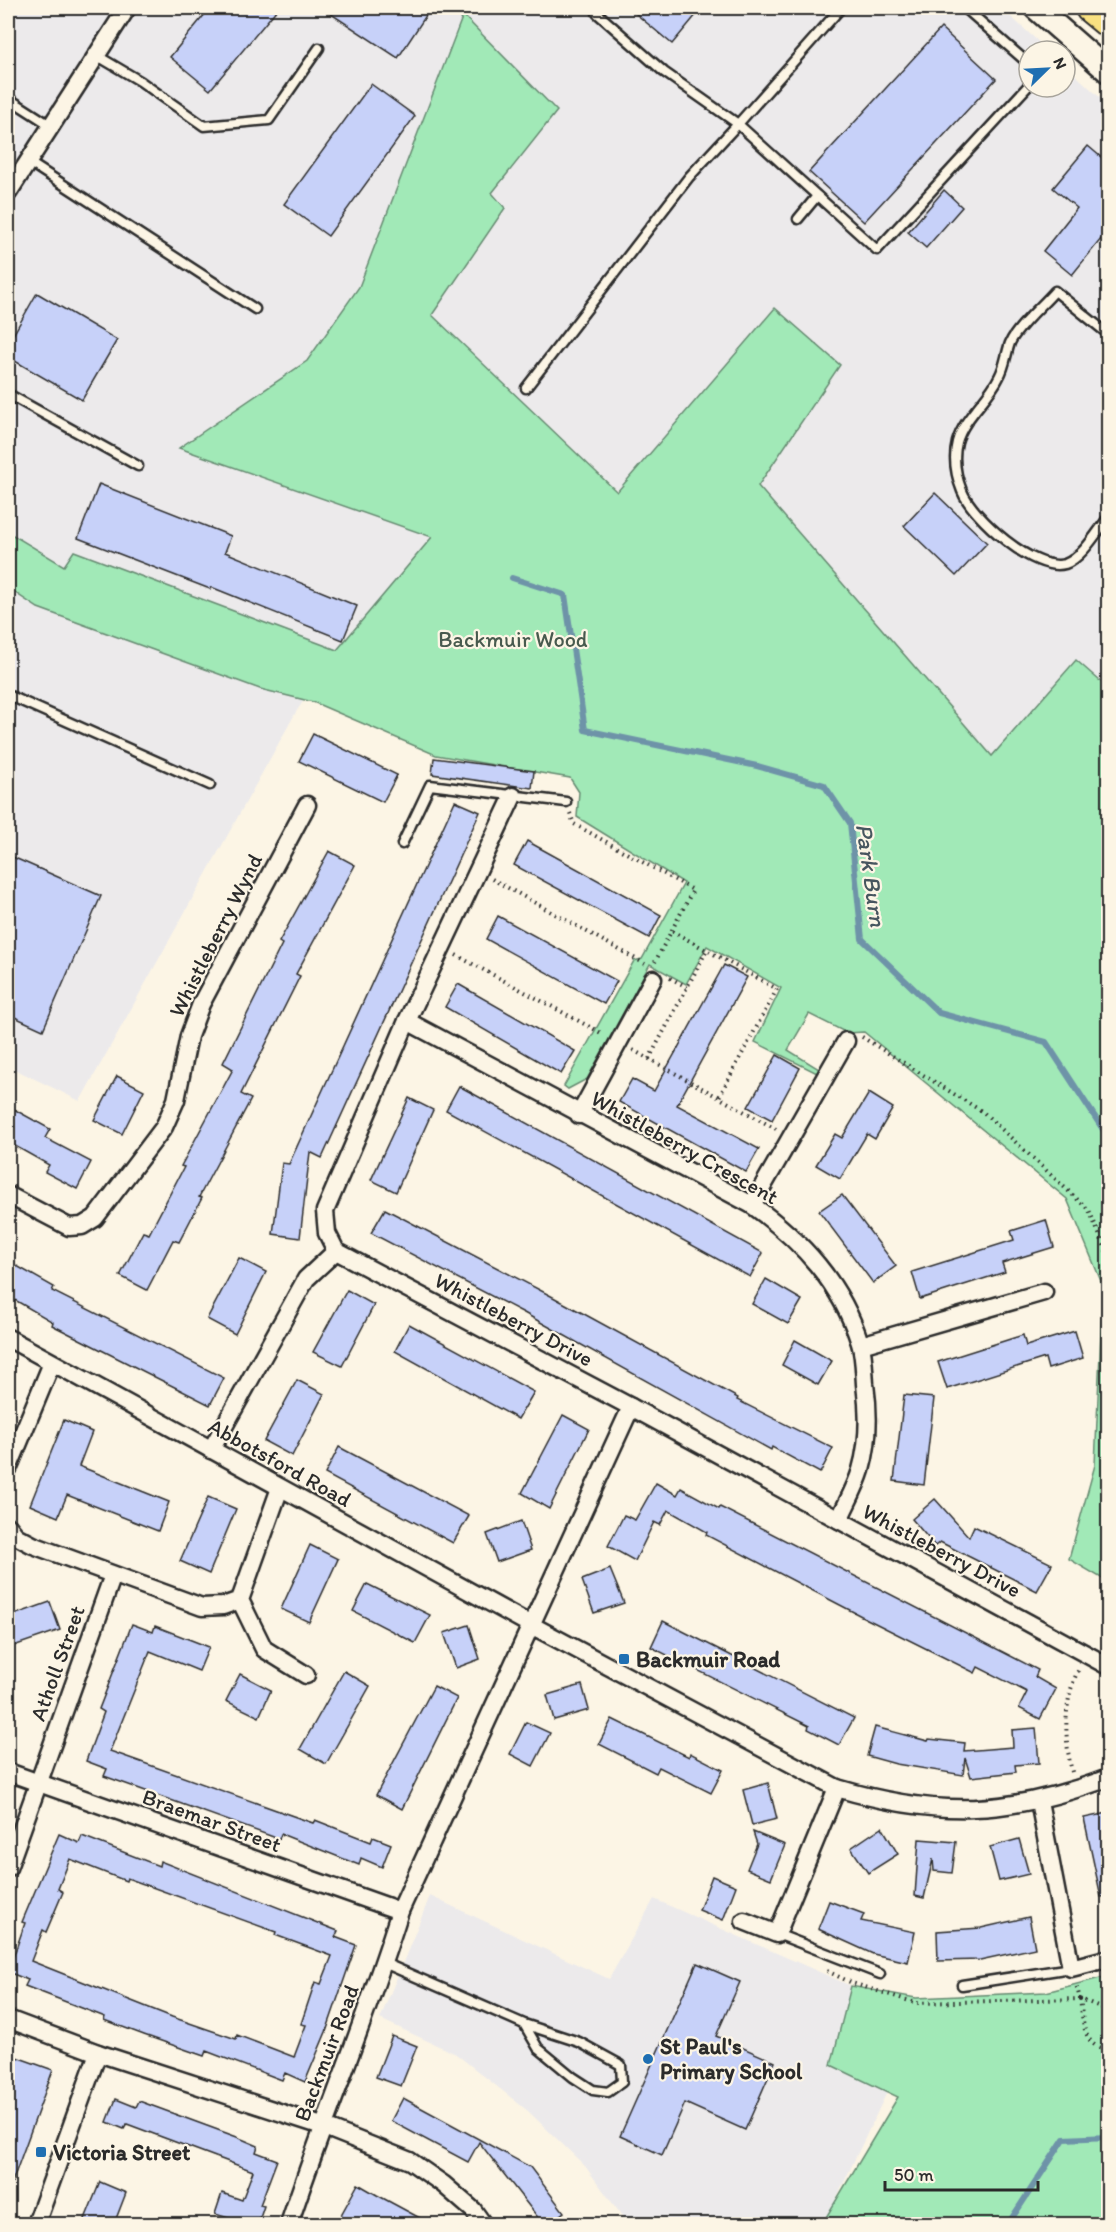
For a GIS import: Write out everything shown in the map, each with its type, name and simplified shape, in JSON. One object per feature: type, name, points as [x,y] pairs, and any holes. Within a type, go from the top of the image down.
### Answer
[{"type":"highway","points":[[1091,8],[1108,22]]},
{"type":"main road","points":[[1036,8],[1108,71]]},
{"type":"street","points":[[8,193],[27,160],[127,8]]},
{"type":"street","points":[[211,1450],[306,1279],[336,1251],[327,1233],[325,1211],[407,1021],[513,796]]},
{"type":"street","name":"Whistleberry Wynd","points":[[8,1197],[69,1227],[82,1226],[95,1218],[112,1199],[164,1127],[177,1100],[189,1036],[201,1004],[307,805]]},
{"type":"street","points":[[579,1115],[657,976]]},
{"type":"street","name":"Whistleberry Crescent","points":[[407,1021],[579,1115],[752,1205],[783,1228],[828,1275],[847,1310],[861,1345],[868,1403],[867,1443],[861,1472],[839,1520]]},
{"type":"street","points":[[752,1205],[846,1041]]},
{"type":"street","name":"Whistleberry Drive","points":[[336,1251],[632,1407],[1108,1666]]},
{"type":"street","points":[[861,1345],[1044,1292]]},
{"type":"street","name":"Abbotsford Road","points":[[8,1338],[531,1625],[837,1788],[882,1802],[940,1809],[990,1808],[1039,1802],[1108,1778]]},
{"type":"street","points":[[8,1470],[52,1363]]},
{"type":"street","name":"Backmuir Road","points":[[290,2224],[321,2127],[384,1963],[400,1911],[632,1407]]},
{"type":"street","points":[[280,1488],[240,1600],[264,1649],[306,1675]]},
{"type":"street","points":[[8,1526],[16,1536],[33,1545],[202,1607],[223,1606],[240,1600]]},
{"type":"street","name":"Atholl Street","points":[[8,1868],[113,1575]]},
{"type":"street","name":"Braemar Street","points":[[8,1772],[400,1911]]},
{"type":"street","points":[[744,1921],[777,1934],[837,1788]]},
{"type":"street","points":[[1039,1802],[1071,1968],[1106,1959]]},
{"type":"street","points":[[8,2019],[98,2053],[321,2127],[410,2161],[450,2190],[473,2210],[483,2224]]},
{"type":"street","points":[[36,2224],[98,2053]]},
{"type":"lane","points":[[601,8],[597,13],[664,72],[738,124],[877,250],[1017,98]]},
{"type":"lane","points":[[526,388],[689,177],[841,8]]},
{"type":"lane","points":[[965,8],[1017,54]]},
{"type":"lane","points":[[96,55],[140,81],[204,126],[268,120],[319,48]]},
{"type":"lane","points":[[8,98],[50,125]]},
{"type":"lane","points":[[27,160],[255,309]]},
{"type":"lane","points":[[798,219],[817,196]]},
{"type":"lane","points":[[1108,334],[1055,291],[1011,340],[999,377],[965,425],[957,442],[955,466],[962,492],[974,512],[1011,544],[1040,560],[1062,565],[1073,561],[1108,518]]},
{"type":"lane","points":[[8,394],[138,466]]},
{"type":"lane","points":[[8,695],[210,785]]},
{"type":"lane","points":[[402,843],[430,785],[566,802]]},
{"type":"lane","points":[[777,1934],[880,1974]]},
{"type":"lane","points":[[384,1963],[524,2024],[579,2042],[621,2065],[622,2082],[608,2092],[593,2090],[538,2048],[524,2024]]},
{"type":"lane","points":[[962,1985],[1071,1968]]},
{"type":"path","points":[[478,871],[652,968],[693,890],[574,825],[566,802]]},
{"type":"path","points":[[672,931],[777,989],[719,1097]]},
{"type":"path","points":[[442,947],[791,1137]]},
{"type":"path","points":[[649,1059],[707,950]]},
{"type":"path","points":[[657,976],[687,987]]},
{"type":"path","points":[[846,1041],[858,1034],[983,1112],[1089,1210],[1108,1255]]},
{"type":"path","points":[[1077,1790],[1070,1763],[1067,1715],[1071,1684],[1087,1655]]},
{"type":"path","points":[[1108,2010],[1080,1999],[1084,2032],[1093,2044],[1108,2049]]},
{"type":"shaded area","points":[[8,8],[1001,8],[1036,39],[1017,39],[1017,99],[1077,99],[1077,76],[1108,105],[1108,688],[1075,660],[993,756],[757,485],[840,365],[776,309],[618,492],[432,315],[505,209],[491,193],[557,111],[463,15],[359,287],[307,361],[180,448],[432,537],[338,650],[296,712],[80,1101],[8,1066]]},
{"type":"shaded area","name":"St Paul's Primary School","points":[[430,1896],[609,1979],[654,1899],[851,1986],[831,2065],[888,2090],[824,2224],[628,2224],[585,2166],[528,2111],[456,2054],[380,2019]]},
{"type":"green space","name":"Backmuir Wood","points":[[463,15],[557,111],[492,193],[505,208],[432,315],[617,492],[775,308],[840,365],[758,486],[992,756],[1076,660],[1108,688],[1108,1582],[1069,1559],[1095,1465],[1103,1286],[1067,1199],[864,1032],[847,1033],[809,1014],[788,1050],[819,1069],[817,1073],[755,1042],[781,988],[707,946],[686,984],[650,964],[587,1079],[568,1089],[564,1086],[634,961],[642,959],[684,883],[577,817],[579,792],[570,778],[436,755],[313,702],[260,689],[38,608],[8,588],[8,532],[64,566],[74,551],[337,650],[432,537],[179,448],[307,361],[359,287]]},
{"type":"green space","points":[[1108,1976],[1108,2224],[822,2224],[898,2097],[831,2065],[851,1986],[916,1998],[1046,1992]]},
{"type":"building","points":[[210,8],[278,8],[210,90],[170,57]]},
{"type":"building","points":[[322,8],[418,8],[427,14],[398,58]]},
{"type":"building","points":[[629,8],[702,8],[672,44]]},
{"type":"building","points":[[941,28],[996,79],[864,222],[809,172]]},
{"type":"building","points":[[371,84],[415,116],[328,236],[284,204]]},
{"type":"building","points":[[1088,146],[1108,163],[1108,246],[1101,239],[1072,275],[1043,251],[1077,208],[1053,188]]},
{"type":"building","points":[[944,190],[962,207],[926,248],[908,232]]},
{"type":"building","points":[[37,293],[117,340],[82,400],[8,357],[8,344]]},
{"type":"building","points":[[99,484],[231,536],[225,552],[357,606],[343,640],[211,587],[210,589],[78,538]]},
{"type":"building","points":[[935,493],[987,543],[956,576],[904,526]]},
{"type":"building","points":[[313,734],[397,775],[383,802],[299,761]]},
{"type":"building","points":[[434,758],[534,771],[532,788],[432,774]]},
{"type":"building","points":[[455,801],[480,812],[322,1158],[310,1152],[300,1238],[273,1234],[282,1163],[289,1164]]},
{"type":"building","points":[[527,841],[661,915],[649,938],[514,865]]},
{"type":"building","points":[[329,851],[355,865],[296,974],[300,976],[241,1094],[251,1099],[199,1197],[202,1198],[179,1242],[173,1240],[147,1290],[120,1276],[143,1232],[149,1234],[184,1167],[181,1166],[233,1069],[223,1063],[282,944],[279,942]]},
{"type":"building","points":[[8,855],[101,896],[43,1030],[8,1014]]},
{"type":"building","points":[[498,916],[617,981],[604,1004],[486,939]]},
{"type":"building","points":[[724,965],[747,977],[677,1105],[759,1149],[746,1172],[619,1102],[632,1079],[654,1091]]},
{"type":"building","points":[[458,984],[575,1051],[561,1074],[445,1007]]},
{"type":"building","points":[[777,1055],[800,1068],[772,1120],[748,1107]]},
{"type":"building","points":[[117,1076],[144,1090],[122,1134],[94,1120]]},
{"type":"building","points":[[459,1086],[763,1253],[750,1277],[446,1110]]},
{"type":"building","points":[[869,1093],[893,1108],[875,1139],[867,1134],[840,1179],[816,1165],[835,1134],[842,1138]]},
{"type":"building","points":[[409,1098],[433,1110],[396,1192],[371,1180]]},
{"type":"building","points":[[8,1106],[50,1129],[45,1138],[91,1162],[77,1189],[45,1172],[49,1165],[8,1142]]},
{"type":"building","points":[[842,1195],[896,1266],[873,1283],[819,1211]]},
{"type":"building","points":[[385,1209],[553,1297],[738,1398],[737,1400],[833,1448],[820,1473],[772,1447],[771,1450],[524,1313],[371,1233]]},
{"type":"building","points":[[1046,1220],[1054,1247],[1002,1263],[1005,1272],[920,1299],[912,1272],[1014,1240],[1011,1231]]},
{"type":"building","points":[[239,1258],[266,1272],[235,1334],[207,1319]]},
{"type":"building","points":[[8,1261],[54,1287],[52,1291],[224,1378],[210,1405],[52,1325],[53,1322],[8,1296]]},
{"type":"building","points":[[766,1279],[802,1300],[788,1324],[752,1304]]},
{"type":"building","points":[[347,1290],[374,1305],[342,1366],[313,1352]]},
{"type":"building","points":[[409,1324],[534,1392],[518,1419],[395,1351]]},
{"type":"building","points":[[1075,1331],[1083,1358],[1048,1369],[1045,1358],[947,1389],[938,1362],[1023,1335],[1026,1346]]},
{"type":"building","points":[[795,1340],[832,1361],[818,1385],[782,1365]]},
{"type":"building","points":[[297,1380],[324,1394],[292,1456],[264,1441]]},
{"type":"building","points":[[904,1395],[934,1398],[924,1485],[894,1481]]},
{"type":"building","points":[[563,1415],[589,1429],[549,1509],[522,1493]]},
{"type":"building","points":[[64,1420],[92,1432],[79,1466],[169,1502],[158,1531],[67,1495],[58,1517],[30,1505]]},
{"type":"building","points":[[339,1447],[469,1516],[453,1543],[325,1474]]},
{"type":"building","points":[[656,1483],[677,1495],[681,1488],[719,1509],[720,1507],[1038,1670],[1035,1677],[1056,1689],[1040,1719],[1019,1708],[1027,1692],[978,1667],[975,1673],[867,1619],[706,1535],[707,1532],[668,1510],[660,1525],[654,1522],[635,1561],[608,1546],[624,1515],[635,1520]]},
{"type":"building","points":[[208,1497],[236,1509],[209,1574],[180,1561]]},
{"type":"building","points":[[935,1499],[969,1537],[974,1526],[1052,1564],[1037,1591],[940,1542],[935,1546],[912,1519]]},
{"type":"building","points":[[521,1521],[531,1550],[497,1562],[487,1534]]},
{"type":"building","points":[[310,1545],[338,1559],[309,1622],[281,1609]]},
{"type":"building","points":[[610,1569],[624,1603],[594,1613],[582,1580]]},
{"type":"building","points":[[367,1584],[430,1615],[415,1643],[353,1611]]},
{"type":"building","points":[[50,1602],[60,1630],[8,1648],[8,1617]]},
{"type":"building","points":[[663,1621],[854,1718],[839,1745],[808,1729],[809,1726],[651,1647]]},
{"type":"building","points":[[132,1624],[153,1632],[155,1626],[209,1647],[199,1671],[150,1651],[110,1751],[313,1823],[315,1820],[371,1842],[373,1837],[391,1844],[382,1867],[361,1858],[359,1865],[281,1834],[279,1839],[104,1776],[107,1769],[86,1761],[104,1712],[99,1709]]},
{"type":"building","points":[[469,1625],[480,1659],[456,1668],[444,1633]]},
{"type":"building","points":[[344,1671],[370,1686],[326,1764],[300,1749]]},
{"type":"building","points":[[240,1674],[271,1690],[259,1717],[226,1701]]},
{"type":"building","points":[[582,1685],[589,1710],[554,1720],[547,1695]]},
{"type":"building","points":[[434,1686],[457,1698],[402,1809],[376,1795]]},
{"type":"building","points":[[612,1719],[689,1757],[690,1753],[723,1770],[711,1793],[659,1767],[656,1773],[599,1744]]},
{"type":"building","points":[[526,1722],[550,1733],[533,1766],[510,1754]]},
{"type":"building","points":[[875,1727],[928,1741],[929,1739],[965,1743],[964,1751],[1013,1747],[1012,1730],[1036,1728],[1039,1763],[1015,1765],[1016,1772],[971,1777],[965,1758],[963,1775],[896,1764],[867,1756]]},
{"type":"building","points":[[768,1783],[777,1819],[752,1825],[743,1790]]},
{"type":"building","points":[[1108,1813],[1108,1896],[1101,1897],[1084,1818]]},
{"type":"building","points":[[882,1827],[898,1854],[868,1873],[851,1848]]},
{"type":"building","points":[[753,1832],[785,1845],[771,1879],[747,1869],[757,1844]]},
{"type":"building","points":[[59,1834],[79,1843],[82,1836],[159,1866],[160,1861],[338,1931],[335,1937],[356,1945],[326,2032],[305,2082],[285,2073],[282,2080],[206,2051],[204,2056],[104,2020],[105,2017],[25,1986],[28,1980],[8,1972],[25,1923],[22,1922]],"holes":[[[70,1859],[126,1881],[127,1878],[276,1932],[275,1935],[332,1956],[321,1984],[315,1982],[301,2024],[306,2025],[294,2057],[237,2035],[236,2039],[172,2017],[31,1961],[43,1930],[46,1932],[63,1892],[58,1889]]]},
{"type":"building","points":[[919,1839],[956,1842],[952,1873],[934,1871],[933,1859],[924,1898],[915,1896]]},
{"type":"building","points":[[1019,1839],[1029,1874],[999,1881],[990,1847]]},
{"type":"building","points":[[712,1876],[736,1886],[723,1920],[699,1910]]},
{"type":"building","points":[[829,1901],[864,1914],[861,1921],[915,1932],[908,1962],[873,1954],[818,1929]]},
{"type":"building","points":[[1029,1917],[1035,1948],[980,1960],[938,1961],[937,1931],[981,1928]]},
{"type":"building","points":[[697,1963],[740,1982],[716,2036],[775,2062],[745,2130],[685,2103],[662,2155],[620,2136]]},
{"type":"building","points":[[392,2036],[417,2046],[401,2086],[376,2077]]},
{"type":"building","points":[[8,2054],[53,2070],[10,2188],[8,2188]]},
{"type":"building","points":[[403,2098],[530,2167],[564,2212],[548,2224],[543,2224],[479,2142],[468,2162],[391,2121]]},
{"type":"building","points":[[116,2099],[136,2107],[139,2101],[237,2137],[258,2146],[256,2152],[277,2160],[260,2205],[264,2206],[258,2224],[230,2224],[232,2219],[215,2214],[222,2193],[242,2200],[253,2171],[127,2124],[124,2129],[107,2122]]},
{"type":"building","points":[[100,2182],[126,2193],[114,2224],[83,2224]]},
{"type":"building","points":[[358,2184],[377,2195],[431,2224],[336,2224]]},
{"type":"waterway","name":"Park Burn","points":[[512,578],[565,595],[585,730],[757,766],[824,785],[850,823],[862,939],[939,1013],[1046,1042],[1108,1137]]},
{"type":"waterway","points":[[1008,2224],[1064,2139],[1108,2137]]},
{"type":"waterway","points":[[957,2224],[973,2224]]},
{"type":"place","name":"Backmuir Road","points":[[624,1659]]},
{"type":"place","name":"St Paul's Primary School","points":[[648,2059]]},
{"type":"place","name":"Victoria Street","points":[[41,2152]]}]
